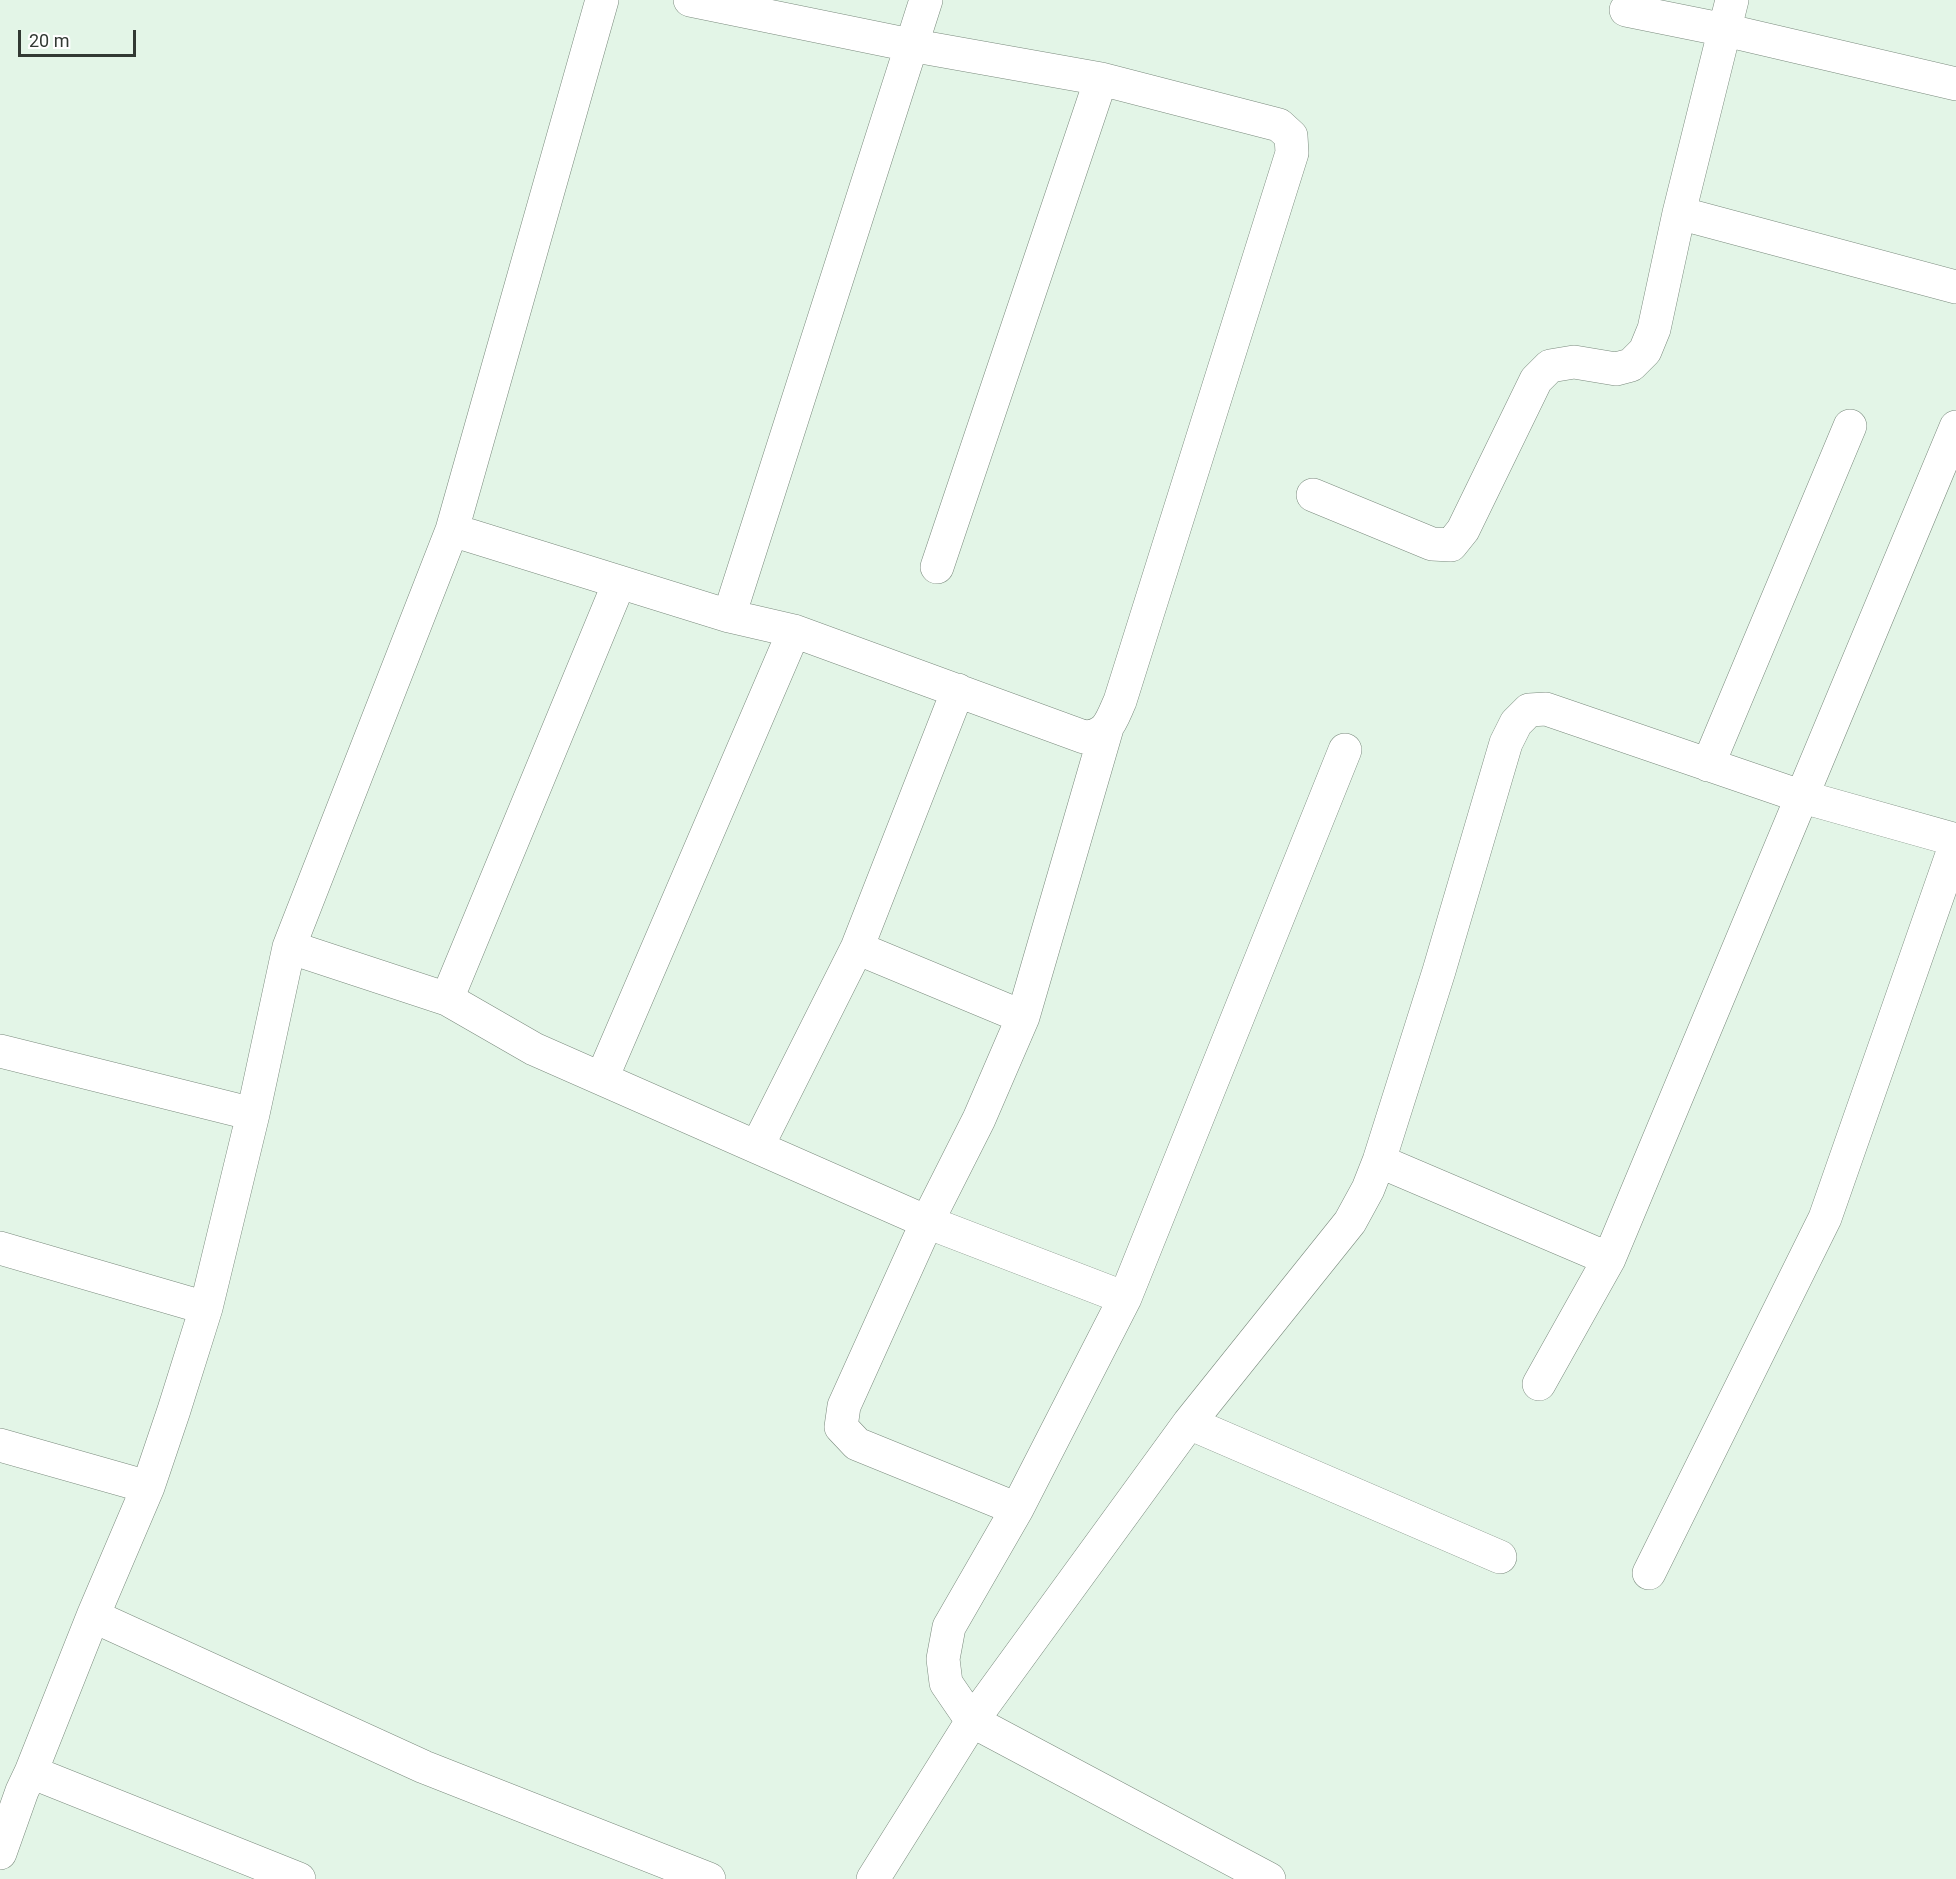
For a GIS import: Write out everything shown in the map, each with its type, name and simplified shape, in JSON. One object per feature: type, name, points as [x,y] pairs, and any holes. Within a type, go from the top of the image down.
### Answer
[{"type":"street","points":[[0,1853],[18,1782],[148,1487],[206,1308],[253,1114],[289,947],[452,530],[602,0]]},
{"type":"street","points":[[690,0],[910,45],[1101,79],[1279,125],[1291,136],[1292,153],[1120,701],[1107,728],[1023,1017],[979,1119],[927,1222],[844,1406],[841,1427],[857,1444],[1017,1509]]},
{"type":"street","points":[[729,616],[926,0]]},
{"type":"street","points":[[1626,10],[1729,15],[1956,84]]},
{"type":"street","points":[[1313,495],[1432,544],[1451,544],[1463,530],[1536,380],[1550,366],[1574,362],[1616,369],[1631,365],[1645,351],[1654,329],[1679,213],[1729,15]]},
{"type":"street","points":[[937,567],[1101,79]]},
{"type":"street","points":[[1679,213],[1956,287]]},
{"type":"street","points":[[1708,765],[1850,426]]},
{"type":"street","points":[[1539,1384],[1609,1259],[1956,428]]},
{"type":"street","points":[[452,530],[729,616],[794,631],[1084,737],[1096,737],[1107,728]]},
{"type":"street","points":[[447,999],[620,583]]},
{"type":"street","points":[[602,1078],[794,631]]},
{"type":"street","points":[[756,1147],[856,948],[958,690]]},
{"type":"street","points":[[873,1879],[972,1721],[1189,1422],[1350,1222],[1368,1189],[1379,1161],[1439,971],[1506,743],[1516,723],[1529,710],[1546,709],[1803,797],[1956,842],[1825,1218],[1649,1573]]},
{"type":"street","points":[[1269,1879],[972,1721],[946,1683],[943,1659],[950,1628],[1017,1509],[1125,1298],[1345,750]]},
{"type":"street","points":[[289,947],[447,999],[534,1049],[756,1147],[927,1222],[1125,1298]]},
{"type":"street","points":[[856,948],[1023,1017]]},
{"type":"street","points":[[0,1051],[253,1114]]},
{"type":"street","points":[[1379,1161],[1609,1259]]},
{"type":"street","points":[[0,1248],[206,1308]]},
{"type":"street","points":[[1189,1422],[1500,1557]]},
{"type":"street","points":[[0,1445],[148,1487]]},
{"type":"street","points":[[93,1616],[424,1767],[709,1879]]},
{"type":"street","points":[[18,1782],[299,1879]]}]
